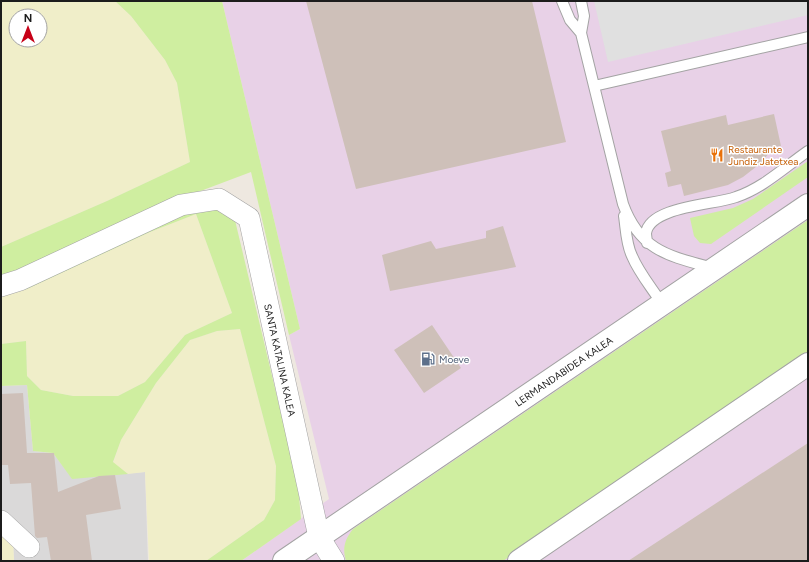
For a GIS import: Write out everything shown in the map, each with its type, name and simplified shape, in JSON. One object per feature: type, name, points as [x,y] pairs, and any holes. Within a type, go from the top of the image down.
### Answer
[{"type":"street","name":"SANTA KATALINA KALEA","points":[[1,286],[20,280],[181,205],[219,199],[249,218],[319,537]]},
{"type":"street","name":"LERMANDABIDEA KALEA","points":[[284,561],[808,205]]},
{"type":"street","points":[[519,561],[808,364]]},
{"type":"street","points":[[1,521],[29,547]]},
{"type":"street","points":[[319,537],[334,561]]},
{"type":"lane","points":[[562,1],[570,20],[581,33]]},
{"type":"lane","points":[[581,1],[584,16],[581,33],[628,220],[640,236],[653,248],[676,258],[714,269]]},
{"type":"lane","points":[[594,86],[808,36]]},
{"type":"lane","points":[[647,242],[646,234],[655,220],[672,211],[736,197],[759,186],[808,151]]},
{"type":"lane","points":[[623,204],[627,238],[631,255],[662,304]]},
{"type":"shaded area","points":[[1,1],[115,1],[131,16],[165,60],[177,83],[190,162],[107,201],[1,247]]},
{"type":"shaded area","points":[[222,1],[808,1],[808,561],[241,561],[329,499],[289,335],[300,329]]},
{"type":"shaded area","points":[[594,1],[808,1],[808,15],[608,62]]},
{"type":"shaded area","points":[[196,214],[232,313],[185,335],[145,382],[118,396],[73,396],[41,390],[27,376],[26,341],[1,344],[1,296],[27,289],[150,232]]},
{"type":"shaded area","points":[[240,329],[276,466],[275,500],[264,520],[206,561],[149,561],[145,472],[128,474],[113,463],[121,440],[156,383],[190,340],[217,331]]},
{"type":"shaded area","points":[[27,385],[33,451],[53,453],[72,478],[145,472],[148,561],[14,561],[13,541],[1,531],[1,386]]},
{"type":"shaded area","points":[[1,531],[13,541],[14,561],[1,561]]},
{"type":"green space","points":[[115,1],[222,1],[300,329],[289,335],[251,172],[182,198],[1,280],[1,247],[107,201],[190,162],[177,83],[165,60],[131,16]]},
{"type":"green space","points":[[808,161],[808,177],[711,244],[700,243],[694,236],[690,218],[733,208],[753,199]]},
{"type":"green space","points":[[195,207],[216,208],[234,216],[298,485],[301,519],[241,561],[206,561],[264,520],[275,500],[276,466],[240,329],[217,331],[190,340],[156,383],[121,440],[113,462],[128,474],[72,479],[53,453],[33,451],[27,385],[1,386],[1,344],[26,341],[27,376],[41,390],[73,396],[118,396],[145,382],[185,335],[232,313],[196,214],[150,232],[27,289],[6,294]]},
{"type":"green space","points":[[808,220],[808,354],[503,561],[346,561],[344,548],[348,536],[353,529]]},
{"type":"building","points":[[306,1],[532,1],[566,142],[356,189]]},
{"type":"building","name":"Restaurante Jundiz Jatetxea","points":[[774,114],[781,146],[774,147],[761,163],[743,177],[728,185],[684,196],[681,184],[668,187],[665,173],[671,171],[661,131],[726,115],[728,125]]},
{"type":"building","points":[[503,226],[516,267],[390,291],[382,255],[431,241],[436,249],[486,238],[486,231]]},
{"type":"building","name":"Moeve","points":[[432,325],[461,368],[424,393],[394,350]]},
{"type":"building","points":[[23,393],[27,453],[54,453],[58,492],[99,476],[115,475],[121,509],[86,515],[92,561],[51,561],[47,537],[37,538],[35,536],[31,483],[10,484],[8,465],[1,465],[1,394]]},
{"type":"building","points":[[808,443],[808,561],[628,561]]},
{"type":"place","name":"Restaurante Jundiz Jatetxea","points":[[717,155]]},
{"type":"place","name":"Moeve","points":[[428,359]]}]
